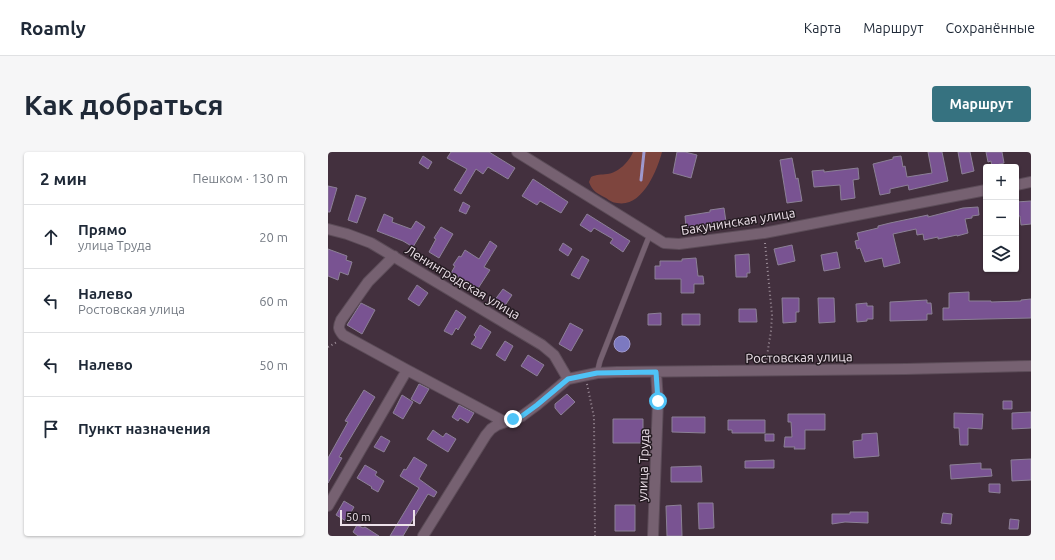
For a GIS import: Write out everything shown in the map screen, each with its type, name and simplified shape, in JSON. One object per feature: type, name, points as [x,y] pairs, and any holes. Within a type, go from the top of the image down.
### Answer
[{"type":"street","name":"Бакунинская улица","points":[[517,152],[664,243],[679,244],[764,233],[983,191]]},
{"type":"street","points":[[1019,184],[1031,182]]},
{"type":"street","name":"Ленинградская улица","points":[[328,229],[371,243],[542,345],[554,355],[568,379]]},
{"type":"street","points":[[394,256],[368,282],[341,320],[338,328],[343,335],[505,422]]},
{"type":"street","name":"Ростовская улица","points":[[568,379],[597,373],[1031,366]]},
{"type":"street","points":[[328,506],[407,370]]},
{"type":"street","name":"улица Труда","points":[[653,536],[658,401],[656,372]]},
{"type":"street","points":[[423,536],[486,434],[491,429],[505,422],[522,416],[568,379]]},
{"type":"lane","points":[[597,373],[600,361],[650,234]]},
{"type":"path","points":[[764,233],[772,315],[771,331],[764,371]]},
{"type":"path","points":[[585,375],[594,417],[595,536]]},
{"type":"shaded area","points":[[633,152],[662,152],[652,178],[641,194],[634,200],[626,203],[617,203],[598,194],[590,185],[589,182],[591,177],[615,172],[629,160]]},
{"type":"shaded area","points":[[622,336],[629,341],[630,344],[625,351],[622,352],[615,347],[614,344],[619,337]]},
{"type":"building","points":[[451,152],[489,152],[515,168],[508,179],[488,167],[483,174],[476,169],[461,194],[454,190],[467,169],[447,158]]},
{"type":"building","points":[[677,152],[697,155],[691,178],[673,173]]},
{"type":"building","points":[[928,152],[942,152],[948,181],[909,190],[908,185],[890,189],[890,193],[880,195],[873,164],[893,159],[893,157],[901,156],[907,177],[932,173]]},
{"type":"building","points":[[958,152],[970,152],[974,171],[962,174]]},
{"type":"building","points":[[986,152],[1002,152],[1004,163],[992,164],[991,161],[988,162]]},
{"type":"building","points":[[423,156],[432,162],[428,169],[419,163]]},
{"type":"building","points":[[792,158],[796,179],[798,178],[802,201],[787,203],[780,160]]},
{"type":"building","points":[[858,168],[859,179],[853,180],[855,198],[841,200],[840,185],[814,187],[812,171],[824,170],[824,172]]},
{"type":"building","points":[[533,179],[568,202],[561,213],[540,201],[537,205],[522,196]]},
{"type":"building","points":[[328,186],[337,188],[330,212],[328,212]]},
{"type":"building","points":[[356,195],[366,198],[357,223],[348,220]]},
{"type":"building","points":[[1031,201],[1031,224],[1021,225],[1019,216],[1019,202]]},
{"type":"building","points":[[463,202],[470,206],[466,214],[459,211]]},
{"type":"building","points":[[978,207],[979,215],[965,219],[968,233],[957,236],[938,239],[938,237],[924,240],[923,234],[917,235],[916,229],[893,234],[900,263],[884,267],[882,258],[865,262],[860,248],[857,249],[855,241],[859,240],[857,233],[878,228],[878,226],[890,223],[928,215],[928,217],[963,208]]},
{"type":"building","points":[[724,208],[726,222],[686,228],[685,216]]},
{"type":"building","points":[[384,214],[393,218],[392,222],[411,229],[416,221],[425,227],[413,247],[403,241],[377,231]]},
{"type":"building","points":[[587,214],[630,241],[623,252],[610,243],[613,239],[594,228],[591,232],[580,225]]},
{"type":"building","points":[[441,227],[453,234],[439,258],[429,252],[436,239],[434,238]]},
{"type":"building","points":[[490,241],[497,246],[484,267],[490,270],[477,290],[451,273],[455,266],[453,265],[459,256],[461,257],[465,250],[479,259]]},
{"type":"building","points":[[563,243],[572,249],[568,256],[559,250]]},
{"type":"building","points":[[792,245],[795,261],[778,265],[774,249]]},
{"type":"building","points":[[328,249],[347,256],[346,260],[352,262],[348,275],[340,272],[338,280],[328,276]]},
{"type":"building","points":[[837,252],[840,268],[824,271],[821,255]]},
{"type":"building","points":[[749,254],[750,273],[747,273],[747,277],[736,277],[735,255]]},
{"type":"building","points":[[582,256],[589,260],[579,279],[571,275]]},
{"type":"building","points":[[696,258],[698,276],[703,276],[704,284],[694,284],[694,293],[681,293],[681,279],[655,279],[655,266],[660,266],[660,261],[682,261],[682,259]]},
{"type":"building","points":[[417,285],[428,293],[419,306],[408,299]]},
{"type":"building","points":[[503,289],[512,295],[504,307],[494,301]]},
{"type":"building","points":[[969,292],[969,301],[991,302],[1021,301],[1031,299],[1031,318],[943,320],[943,308],[949,308],[949,293]]},
{"type":"building","points":[[782,298],[799,298],[799,312],[796,312],[796,322],[783,323]]},
{"type":"building","points":[[818,298],[834,298],[835,322],[819,323]]},
{"type":"building","points":[[927,300],[927,303],[931,303],[932,314],[927,314],[927,320],[890,321],[890,302]]},
{"type":"building","points":[[361,303],[375,310],[362,334],[347,325]]},
{"type":"building","points":[[867,303],[867,306],[873,306],[873,319],[857,322],[856,304]]},
{"type":"building","points":[[739,309],[756,309],[757,322],[739,322]]},
{"type":"building","points":[[456,310],[466,317],[458,330],[456,328],[452,335],[444,331]]},
{"type":"building","points":[[661,313],[661,325],[648,325],[648,314]]},
{"type":"building","points":[[682,314],[700,314],[700,325],[682,325]]},
{"type":"building","points":[[570,323],[583,330],[571,351],[559,344]]},
{"type":"building","points":[[480,325],[491,332],[481,349],[471,344],[476,337],[474,335]]},
{"type":"building","points":[[505,341],[513,346],[505,361],[496,355]]},
{"type":"building","points":[[528,355],[544,365],[537,376],[521,366]]},
{"type":"building","points":[[419,384],[429,389],[420,404],[411,399]]},
{"type":"building","points":[[364,390],[375,397],[339,457],[342,458],[328,483],[328,458],[348,422],[345,421]]},
{"type":"building","points":[[567,394],[575,402],[561,415],[555,408],[555,404]]},
{"type":"building","points":[[402,395],[413,402],[403,419],[393,413]]},
{"type":"building","points":[[1003,401],[1012,401],[1012,409],[1003,409]]},
{"type":"building","points":[[459,405],[474,413],[468,423],[460,418],[458,421],[452,417]]},
{"type":"building","points":[[1031,412],[1031,428],[1012,429],[1012,413]]},
{"type":"building","points":[[954,413],[983,414],[982,429],[968,428],[968,445],[960,445],[959,428],[954,428]]},
{"type":"building","points":[[788,414],[825,414],[825,430],[805,430],[805,449],[784,447],[785,437],[792,437],[791,422],[788,422]]},
{"type":"building","points":[[672,417],[705,417],[705,433],[672,432]]},
{"type":"building","points":[[613,419],[643,419],[643,443],[613,443]]},
{"type":"building","points":[[728,420],[765,420],[765,433],[732,433],[732,430],[728,430]]},
{"type":"building","points":[[433,430],[443,437],[446,433],[456,439],[448,452],[427,439]]},
{"type":"building","points":[[877,433],[879,456],[854,458],[853,441],[862,440],[862,434]]},
{"type":"building","points":[[765,434],[774,434],[774,441],[765,441]]},
{"type":"building","points":[[381,436],[390,441],[384,452],[374,447]]},
{"type":"building","points":[[414,457],[427,465],[419,479],[437,492],[434,497],[428,494],[403,536],[390,536],[419,488],[400,476],[404,469],[406,470]]},
{"type":"building","points":[[1031,459],[1031,480],[1012,481],[1011,460]]},
{"type":"building","points":[[774,460],[774,468],[745,468],[745,461]]},
{"type":"building","points":[[981,463],[981,469],[991,469],[992,476],[951,479],[950,465]]},
{"type":"building","points":[[365,465],[377,472],[375,475],[384,481],[378,492],[357,478]]},
{"type":"building","points":[[701,466],[702,482],[671,482],[671,467]]},
{"type":"building","points":[[989,484],[1000,484],[1000,493],[989,492]]},
{"type":"building","points":[[344,501],[354,507],[346,521],[336,515]]},
{"type":"building","points":[[698,503],[713,503],[714,528],[699,529]]},
{"type":"building","points":[[615,505],[635,505],[635,531],[615,531]]},
{"type":"building","points":[[681,505],[682,536],[667,536],[666,506]]},
{"type":"building","points":[[850,512],[868,512],[868,523],[845,522],[832,524],[832,514],[850,514]]},
{"type":"building","points":[[943,513],[952,514],[951,524],[941,523]]},
{"type":"building","points":[[1010,519],[1019,520],[1018,529],[1009,529]]},
{"type":"building","points":[[357,525],[363,528],[365,527],[379,536],[358,536],[353,532]]},
{"type":"waterway","points":[[641,180],[644,152]]},
{"type":"route","points":[[513,419],[522,416],[568,379],[597,373],[656,372],[658,401]]}]
